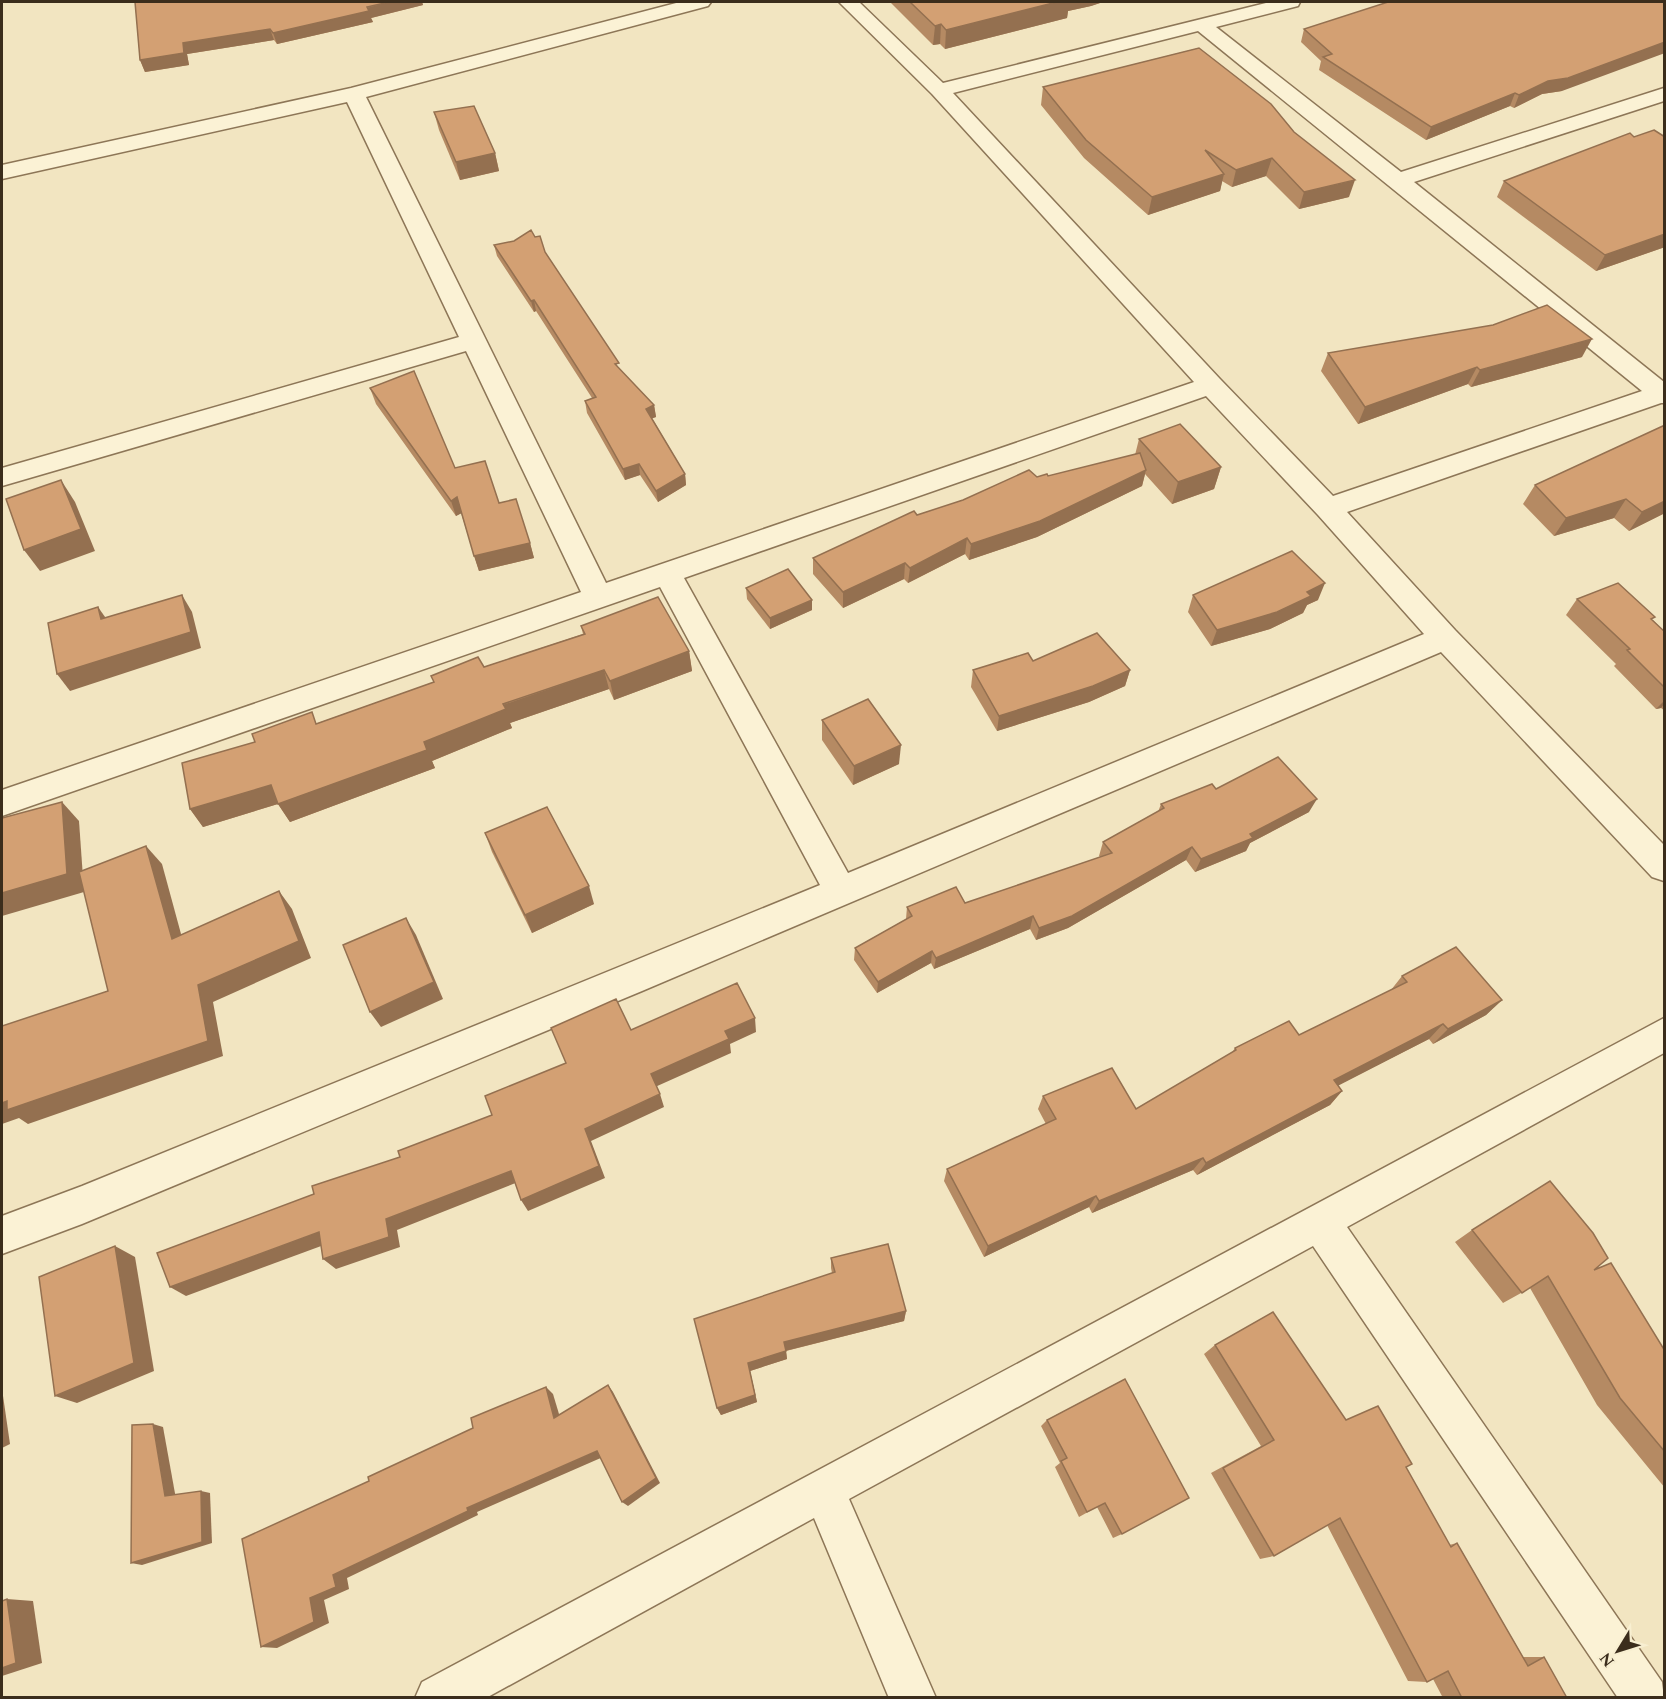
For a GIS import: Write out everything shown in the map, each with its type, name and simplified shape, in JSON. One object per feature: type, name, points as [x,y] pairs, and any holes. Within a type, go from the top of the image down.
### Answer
[{"type":"street","points":[[2,172],[354,94],[701,2]]},
{"type":"street","points":[[848,2],[939,90],[1211,385],[1328,508],[1445,638],[1665,867]]},
{"type":"street","points":[[939,90],[1291,2]]},
{"type":"street","points":[[1202,25],[1663,394]]},
{"type":"street","points":[[354,94],[598,597]]},
{"type":"street","points":[[1398,180],[1665,94]]},
{"type":"street","points":[[1640,101],[1665,118]]},
{"type":"street","points":[[2,477],[473,340]]},
{"type":"street","points":[[2,803],[1211,385]]},
{"type":"street","points":[[1328,508],[1663,394]]},
{"type":"street","points":[[667,573],[840,890]]},
{"type":"street","points":[[2,1235],[82,1205],[380,1083],[1445,638]]},
{"type":"street","points":[[438,1698],[1665,1035]]},
{"type":"street","points":[[1320,1222],[1646,1698]]},
{"type":"street","points":[[823,1489],[913,1698]]},
{"type":"building","points":[[135,2],[389,2],[367,7],[369,11],[273,33],[270,29],[183,43],[184,53],[140,60]]},
{"type":"building","points":[[910,2],[1057,2],[946,30],[941,24],[935,26]]},
{"type":"building","points":[[1388,2],[1665,2],[1665,42],[1568,78],[1548,81],[1519,95],[1515,93],[1431,127],[1323,57],[1332,54],[1304,29]]},
{"type":"building","points":[[1199,48],[1271,104],[1294,132],[1355,180],[1304,192],[1272,158],[1236,170],[1205,150],[1224,174],[1152,197],[1086,140],[1043,87]]},
{"type":"building","points":[[474,106],[495,153],[456,162],[434,112]]},
{"type":"building","points":[[1654,130],[1665,137],[1665,234],[1605,255],[1504,181],[1630,133],[1634,137]]},
{"type":"building","points":[[531,230],[535,237],[540,236],[545,252],[619,363],[615,364],[654,405],[646,409],[685,474],[656,491],[639,464],[623,469],[585,401],[596,397],[534,300],[531,301],[494,245],[514,241]]},
{"type":"building","points":[[1547,305],[1592,339],[1480,370],[1477,367],[1365,407],[1328,353],[1493,325]]},
{"type":"building","points":[[414,371],[455,468],[485,461],[499,503],[516,499],[530,543],[474,556],[457,497],[451,501],[370,388]]},
{"type":"building","points":[[1180,424],[1221,467],[1178,482],[1139,439]]},
{"type":"building","points":[[1665,425],[1665,501],[1642,512],[1626,499],[1566,518],[1535,485]]},
{"type":"building","points":[[1140,453],[1146,470],[1040,521],[971,544],[967,538],[910,568],[905,563],[843,592],[813,558],[914,511],[917,515],[963,500],[1029,470],[1037,477],[1047,474],[1048,476]]},
{"type":"building","points":[[61,480],[81,529],[24,550],[6,499]]},
{"type":"building","points":[[1292,551],[1325,583],[1307,592],[1311,596],[1277,612],[1217,630],[1193,595]]},
{"type":"building","points":[[788,569],[812,600],[770,618],[746,588]]},
{"type":"building","points":[[1618,583],[1655,617],[1651,619],[1665,632],[1665,688],[1627,650],[1630,649],[1577,599]]},
{"type":"building","points":[[182,595],[191,632],[57,674],[48,623],[98,607],[101,619]]},
{"type":"building","points":[[658,597],[689,651],[610,681],[604,670],[503,704],[506,709],[424,742],[427,750],[278,804],[271,785],[190,809],[182,763],[255,742],[252,734],[312,712],[316,724],[434,682],[431,676],[478,657],[484,667],[585,634],[581,626]]},
{"type":"building","points":[[1097,633],[1130,670],[1093,686],[999,716],[973,670],[1028,653],[1033,661]]},
{"type":"building","points":[[868,699],[901,745],[854,766],[822,720]]},
{"type":"building","points":[[1278,757],[1317,799],[1250,834],[1253,838],[1201,859],[1192,847],[1072,916],[1039,928],[1033,916],[936,958],[932,951],[878,982],[855,948],[912,916],[907,907],[956,887],[965,903],[1112,853],[1103,842],[1164,808],[1161,804],[1212,784],[1216,789]]},
{"type":"building","points":[[62,802],[67,874],[2,893],[2,818]]},
{"type":"building","points":[[547,807],[589,886],[525,915],[485,833]]},
{"type":"building","points":[[146,846],[172,939],[279,891],[299,941],[198,985],[208,1041],[7,1110],[7,1101],[2,1103],[2,1026],[108,991],[79,872]]},
{"type":"building","points":[[406,918],[434,982],[370,1012],[343,945]]},
{"type":"building","points":[[1456,947],[1502,1000],[1448,1029],[1443,1024],[1334,1080],[1342,1091],[1206,1163],[1203,1158],[1099,1201],[1096,1196],[988,1246],[947,1169],[1056,1119],[1043,1096],[1112,1068],[1136,1109],[1236,1050],[1235,1048],[1289,1021],[1299,1035],[1407,982],[1402,976]]},
{"type":"building","points":[[737,983],[755,1018],[725,1031],[729,1039],[651,1074],[660,1094],[585,1129],[599,1166],[521,1200],[511,1171],[386,1219],[389,1237],[323,1259],[319,1232],[170,1287],[157,1253],[314,1194],[312,1186],[400,1157],[398,1151],[492,1115],[485,1096],[566,1063],[551,1028],[616,999],[631,1030]]},
{"type":"building","points":[[1550,1181],[1593,1233],[1608,1258],[1594,1270],[1611,1263],[1665,1351],[1665,1452],[1620,1398],[1548,1276],[1522,1293],[1472,1230]]},
{"type":"building","points":[[888,1244],[906,1311],[784,1342],[786,1351],[748,1363],[755,1395],[717,1408],[694,1319],[835,1272],[831,1258]]},
{"type":"building","points":[[115,1246],[134,1363],[55,1396],[39,1277]]},
{"type":"building","points":[[1273,1312],[1346,1420],[1378,1406],[1412,1464],[1406,1467],[1451,1547],[1457,1543],[1528,1666],[1544,1657],[1567,1698],[1462,1698],[1448,1671],[1427,1682],[1340,1518],[1274,1556],[1223,1468],[1274,1440],[1215,1345]]},
{"type":"building","points":[[1125,1379],[1189,1498],[1122,1534],[1105,1503],[1087,1512],[1061,1461],[1067,1458],[1047,1420]]},
{"type":"building","points":[[608,1385],[656,1478],[622,1502],[597,1451],[467,1508],[468,1511],[333,1575],[336,1587],[310,1598],[314,1622],[261,1647],[242,1539],[369,1481],[368,1477],[473,1428],[471,1418],[546,1387],[554,1418]]},
{"type":"building","points":[[153,1424],[165,1496],[201,1491],[202,1542],[131,1563],[132,1425]]},
{"type":"building","points":[[7,1599],[16,1663],[2,1668],[2,1601]]}]
